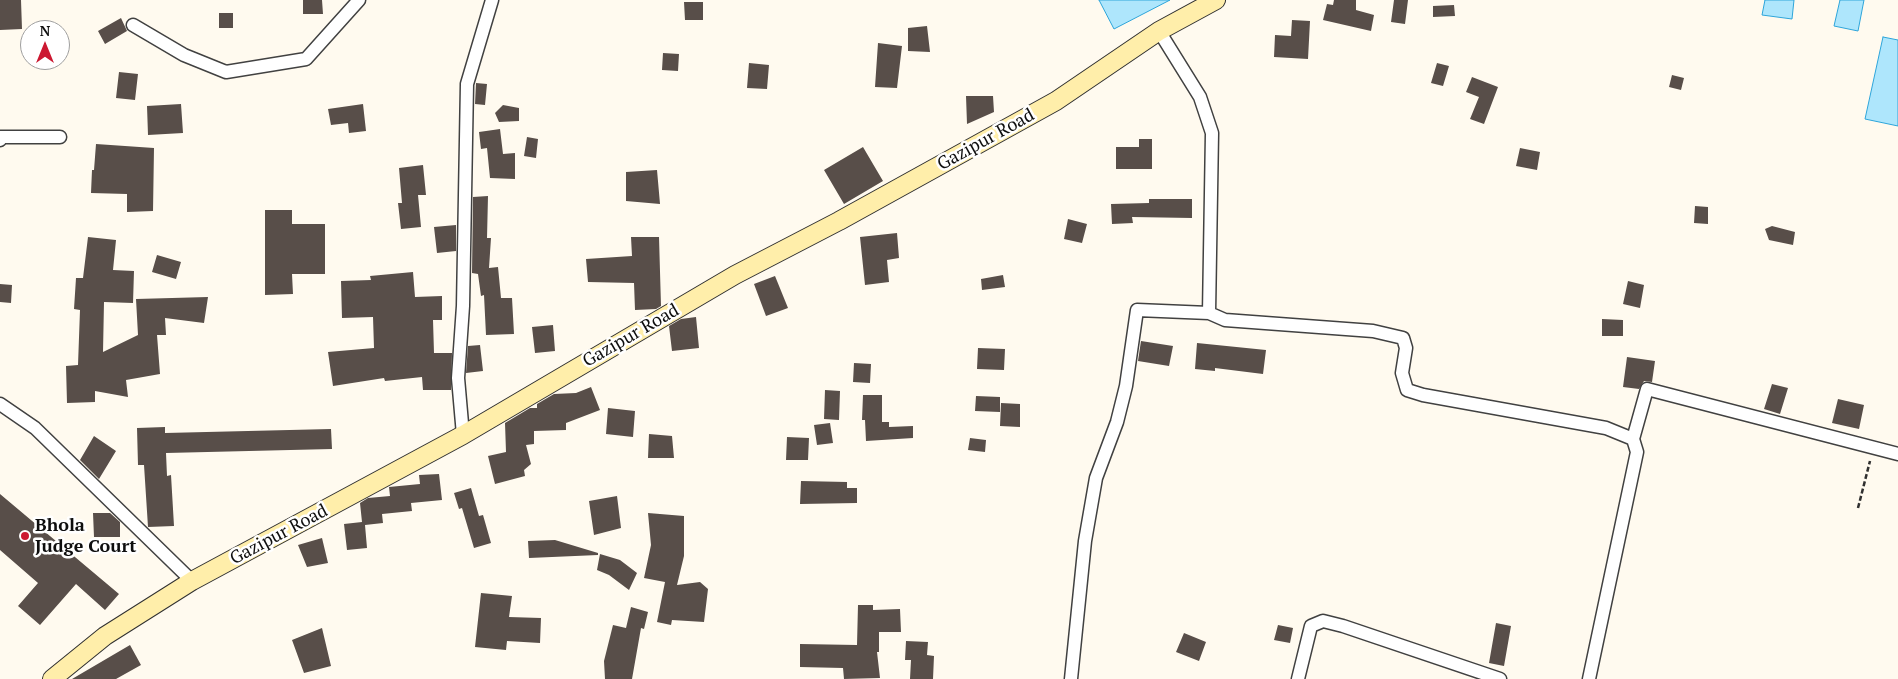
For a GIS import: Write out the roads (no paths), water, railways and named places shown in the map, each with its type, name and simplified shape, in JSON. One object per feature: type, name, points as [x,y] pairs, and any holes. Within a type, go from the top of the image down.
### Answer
[{"type":"street","points":[[133,25],[184,54],[226,72],[306,59],[359,0]]},
{"type":"street","points":[[463,435],[458,378],[463,306],[467,84],[492,0]]},
{"type":"street","name":"Gazipur Road","points":[[52,679],[105,636],[192,582],[463,435],[735,274],[839,221],[1056,101],[1159,31],[1216,0]]},
{"type":"street","points":[[1159,31],[1200,97],[1212,132],[1209,312]]},
{"type":"street","points":[[0,140],[1,137],[60,137]]},
{"type":"street","points":[[1071,679],[1086,541],[1096,478],[1117,422],[1126,386],[1137,310],[1209,312],[1225,320],[1373,331],[1403,338],[1406,348],[1402,373],[1403,382],[1407,390],[1423,395],[1496,406],[1606,428],[1633,439]]},
{"type":"street","points":[[1589,679],[1637,452],[1633,439],[1647,388],[1898,454]]},
{"type":"street","points":[[0,404],[35,428],[192,582]]},
{"type":"street","points":[[1298,679],[1311,626],[1323,621],[1500,679]]},
{"type":"water","points":[[1099,0],[1170,0],[1114,29]]},
{"type":"water","points":[[1765,0],[1794,0],[1792,19],[1762,15]]},
{"type":"water","points":[[1840,0],[1864,0],[1858,31],[1834,26]]},
{"type":"water","points":[[1883,37],[1898,40],[1898,126],[1865,119]]},
{"type":"place","name":"Bhola Judge Court","points":[[25,536]]}]
